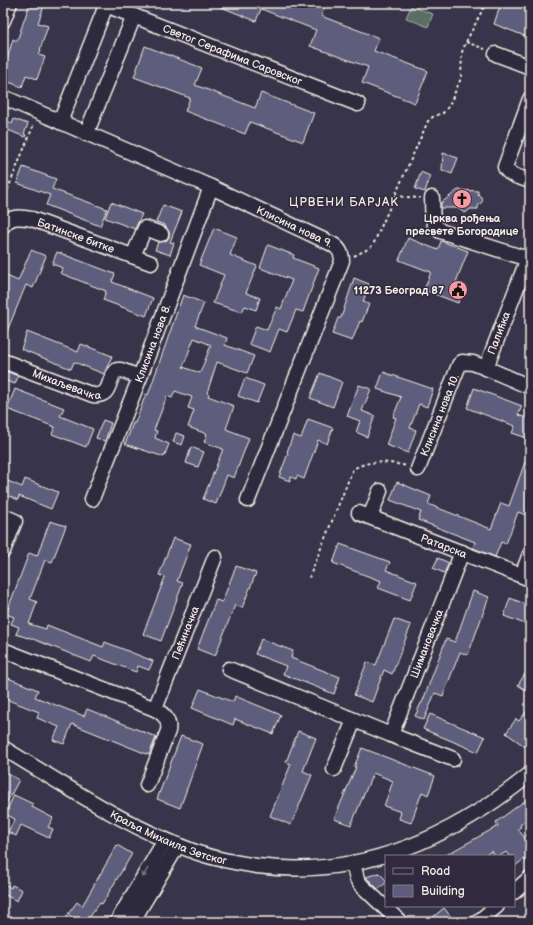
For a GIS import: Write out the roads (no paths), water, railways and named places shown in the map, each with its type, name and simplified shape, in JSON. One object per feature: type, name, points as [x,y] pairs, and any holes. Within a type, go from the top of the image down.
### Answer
[{"type":"street","points":[[3,21],[10,3]]},
{"type":"street","points":[[60,122],[107,4]]},
{"type":"street","name":"Светог Серафима Саровског","points":[[107,4],[358,104]]},
{"type":"street","points":[[86,134],[134,16]]},
{"type":"street","points":[[496,54],[530,67]]},
{"type":"street","name":"Клисина нова 9.","points":[[3,97],[210,187],[337,246],[342,255],[342,261],[248,500]]},
{"type":"street","points":[[530,99],[505,167],[509,173],[530,181]]},
{"type":"street","name":"Клисина нова 8.","points":[[92,500],[140,377],[210,187]]},
{"type":"street","points":[[432,198],[433,219],[435,226],[440,231],[529,256]]},
{"type":"street","name":"Батинске битке","points":[[3,226],[5,222],[11,218],[21,217],[32,219],[151,263]]},
{"type":"street","points":[[133,256],[145,228],[161,234]]},
{"type":"street","name":"Палићка","points":[[529,256],[486,368],[530,387]]},
{"type":"street","name":"Михаљевачка","points":[[3,361],[93,395],[101,396],[106,391],[113,374],[117,370],[140,377]]},
{"type":"street","name":"Клисина нова 10.","points":[[418,469],[459,365],[462,362],[467,362],[486,368]]},
{"type":"street","name":"Ратарска","points":[[380,490],[364,515],[526,577]]},
{"type":"street","points":[[3,516],[15,521],[3,551]]},
{"type":"street","name":"Шимановачка","points":[[391,735],[462,552]]},
{"type":"street","points":[[526,577],[530,554]]},
{"type":"street","name":"Пећиначка","points":[[155,709],[215,557]]},
{"type":"street","points":[[3,650],[155,709],[165,716],[169,726],[168,731],[147,785]]},
{"type":"street","points":[[229,669],[453,760]]},
{"type":"street","points":[[334,768],[354,720]]},
{"type":"street","name":"Краља Михаила Зетског","points":[[3,748],[136,826],[172,842],[212,857],[266,867],[318,868],[353,863],[385,855]]},
{"type":"street","name":"Краља Михаила Зетског","points":[[386,855],[415,845],[448,830],[495,801],[530,774]]},
{"type":"street","points":[[116,922],[172,842]]},
{"type":"street","points":[[132,922],[172,842]]},
{"type":"street","points":[[353,863],[361,884],[400,922]]},
{"type":"street","points":[[515,891],[530,878]]},
{"type":"street","points":[[478,922],[496,907]]},
{"type":"place","name":"Црква рођења пресвете Богородице","points":[[462,199]]},
{"type":"place","name":"11273 Београд 87","points":[[458,290]]},
{"type":"district","name":"ЦРВЕНИ БАРЈАК","points":[[344,202]]}]
